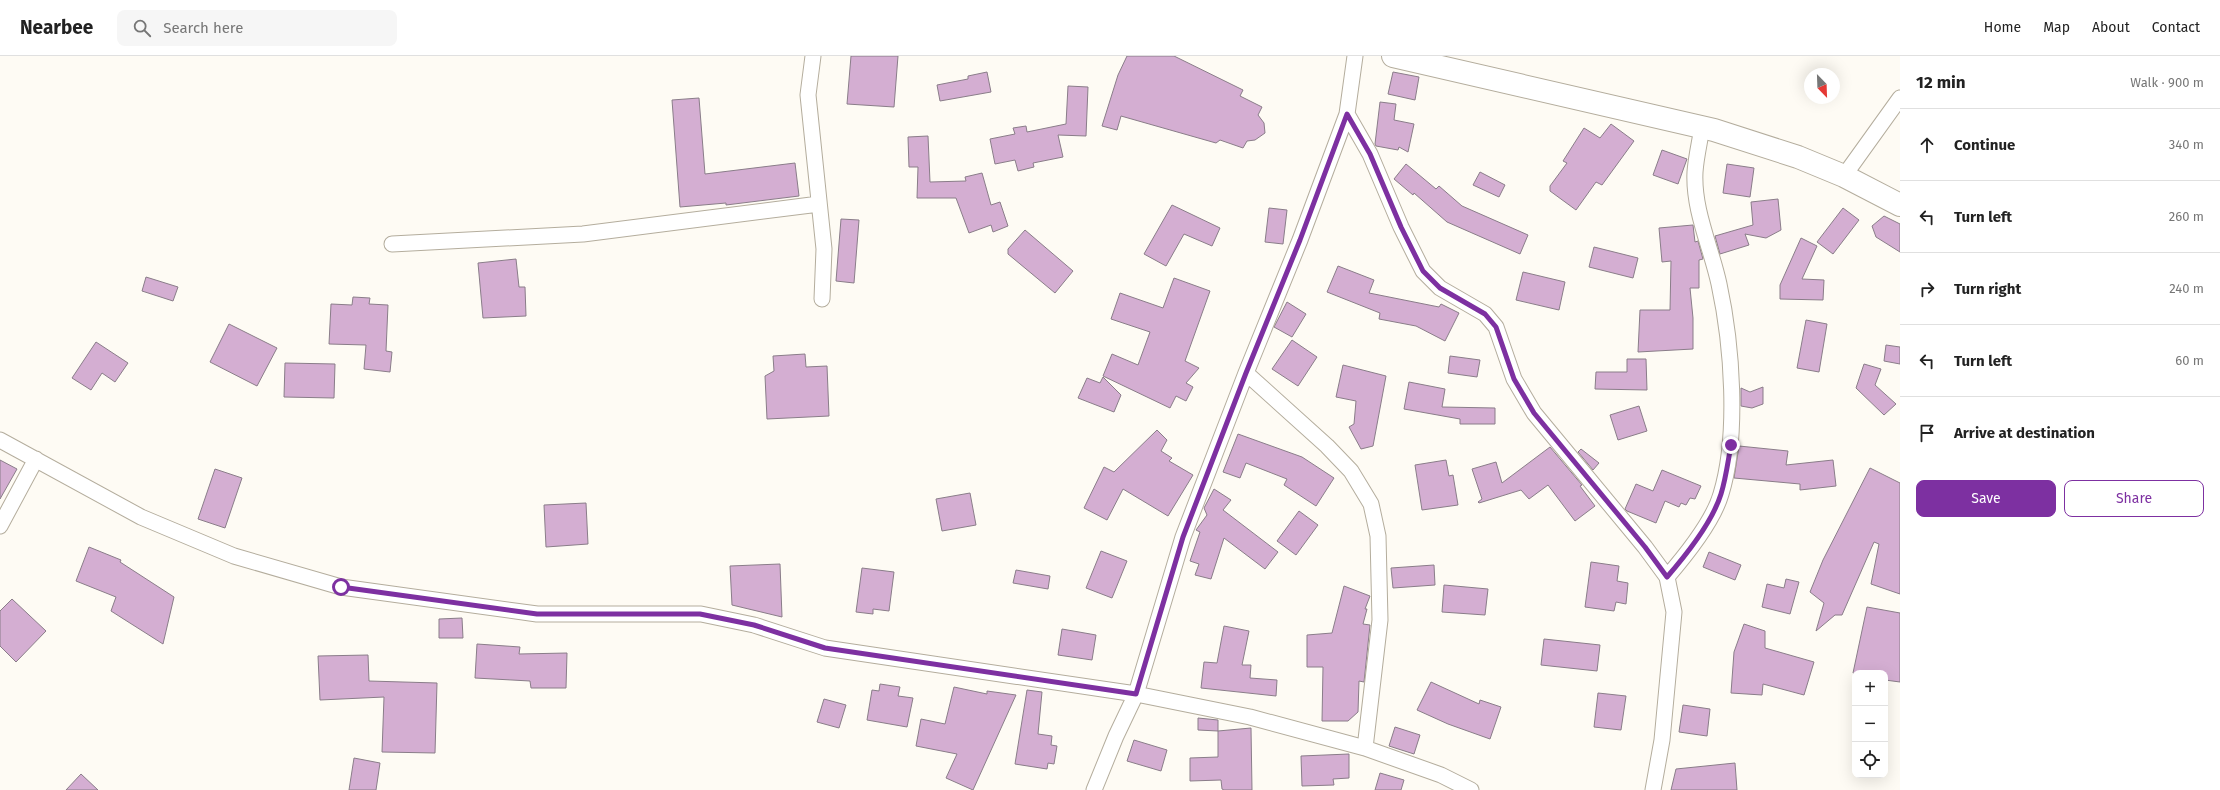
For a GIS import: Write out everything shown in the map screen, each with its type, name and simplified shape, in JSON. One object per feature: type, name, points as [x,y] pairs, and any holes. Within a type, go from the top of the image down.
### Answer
[{"type":"main road","points":[[1393,56],[1702,127],[1798,157],[1844,176],[1900,205]]},
{"type":"street","points":[[813,56],[808,95],[824,249],[822,299]]},
{"type":"street","points":[[1094,790],[1116,736],[1136,694],[1183,537],[1246,373],[1300,240],[1347,114],[1355,56]]},
{"type":"street","points":[[1844,176],[1900,98]]},
{"type":"street","points":[[1347,114],[1370,154],[1401,227],[1423,271],[1440,288],[1485,314],[1496,327],[1514,379],[1534,413],[1645,547],[1667,577],[1674,612],[1662,740],[1653,790]]},
{"type":"street","points":[[1667,577],[1686,555],[1705,526],[1721,495],[1731,445],[1730,348],[1719,284],[1698,206],[1695,172],[1702,127]]},
{"type":"street","points":[[392,244],[583,234],[819,204]]},
{"type":"street","points":[[1246,373],[1327,446],[1351,472],[1371,504],[1378,536],[1380,620],[1365,748]]},
{"type":"street","points":[[0,440],[148,520],[234,556],[341,587],[537,614],[700,614],[754,625],[825,648],[1136,694],[1250,717],[1365,748],[1441,775],[1471,790]]},
{"type":"street","points":[[0,526],[36,459]]},
{"type":"building","points":[[851,56],[898,56],[894,107],[847,104]]},
{"type":"building","points":[[1127,56],[1174,56],[1243,90],[1240,96],[1262,107],[1258,115],[1264,123],[1265,133],[1255,140],[1247,141],[1243,148],[1220,140],[1216,143],[1121,116],[1117,130],[1102,126],[1118,75]]},
{"type":"building","points":[[987,72],[991,92],[940,101],[937,85],[968,79],[968,76]]},
{"type":"building","points":[[1393,72],[1419,77],[1415,100],[1388,94]]},
{"type":"building","points":[[1068,86],[1088,87],[1086,136],[1058,135],[1063,157],[1033,163],[1034,167],[1018,171],[1015,160],[995,164],[990,139],[1015,134],[1013,128],[1026,126],[1027,132],[1066,124]]},
{"type":"building","points":[[699,98],[705,174],[795,163],[799,196],[726,205],[726,203],[680,207],[672,100]]},
{"type":"building","points":[[1380,102],[1396,104],[1394,120],[1414,124],[1408,152],[1399,147],[1398,150],[1376,146]]},
{"type":"building","points":[[1611,124],[1634,141],[1602,185],[1596,182],[1576,210],[1550,191],[1550,186],[1567,163],[1563,161],[1584,128],[1600,138]]},
{"type":"building","points":[[928,136],[930,182],[966,181],[965,177],[982,173],[991,205],[1000,202],[1008,226],[993,232],[991,225],[969,233],[956,198],[917,198],[918,167],[909,167],[908,137]]},
{"type":"building","points":[[1662,150],[1687,159],[1678,184],[1653,175]]},
{"type":"building","points":[[1406,164],[1436,189],[1439,186],[1462,206],[1528,235],[1520,254],[1447,222],[1414,193],[1413,195],[1394,179]]},
{"type":"building","points":[[1727,164],[1754,168],[1750,197],[1723,193]]},
{"type":"building","points":[[1480,172],[1505,185],[1499,197],[1473,185]]},
{"type":"building","points":[[1778,199],[1781,230],[1766,238],[1745,234],[1749,245],[1720,254],[1715,236],[1753,225],[1751,202]]},
{"type":"building","points":[[1172,205],[1220,228],[1212,246],[1184,234],[1166,266],[1144,254]]},
{"type":"building","points":[[1269,208],[1287,210],[1283,244],[1265,242]]},
{"type":"building","points":[[1843,208],[1859,220],[1833,254],[1817,242]]},
{"type":"building","points":[[1884,216],[1900,224],[1900,252],[1876,237],[1872,226]]},
{"type":"building","points":[[841,219],[859,220],[854,283],[836,281]]},
{"type":"building","points":[[1693,225],[1695,242],[1698,241],[1703,259],[1699,260],[1699,288],[1690,288],[1693,318],[1693,349],[1638,352],[1640,310],[1670,310],[1671,261],[1662,262],[1659,228]]},
{"type":"building","points":[[1025,230],[1073,271],[1055,293],[1008,254],[1008,249]]},
{"type":"building","points":[[1801,238],[1817,246],[1802,279],[1824,280],[1823,300],[1780,299],[1780,285]]},
{"type":"building","points":[[1594,247],[1638,258],[1633,278],[1589,267]]},
{"type":"building","points":[[516,259],[519,287],[525,287],[526,316],[483,318],[478,263]]},
{"type":"building","points":[[1338,266],[1374,280],[1369,293],[1439,307],[1441,304],[1459,313],[1445,341],[1416,326],[1379,319],[1380,313],[1327,292]]},
{"type":"building","points":[[1523,272],[1565,282],[1559,310],[1516,300]]},
{"type":"building","points":[[146,277],[178,287],[173,301],[142,291]]},
{"type":"building","points":[[1174,278],[1210,291],[1185,361],[1199,368],[1186,383],[1193,387],[1186,401],[1176,396],[1170,408],[1103,376],[1112,354],[1138,365],[1150,332],[1111,319],[1120,293],[1163,308]]},
{"type":"building","points":[[353,297],[370,298],[369,304],[388,305],[386,351],[392,352],[390,372],[364,369],[366,345],[329,344],[331,304],[352,305]]},
{"type":"building","points":[[1287,302],[1306,314],[1292,337],[1274,327]]},
{"type":"building","points":[[1806,320],[1827,324],[1819,372],[1797,368]]},
{"type":"building","points":[[229,324],[277,348],[257,386],[210,362]]},
{"type":"building","points":[[1292,340],[1317,357],[1298,386],[1272,369]]},
{"type":"building","points":[[96,342],[128,363],[115,382],[102,373],[91,390],[72,378]]},
{"type":"building","points":[[1886,345],[1900,347],[1900,364],[1884,361]]},
{"type":"building","points":[[805,354],[806,367],[827,366],[829,416],[767,419],[765,376],[774,371],[773,356]]},
{"type":"building","points":[[1450,356],[1480,360],[1477,377],[1448,373]]},
{"type":"building","points":[[1627,359],[1646,359],[1647,390],[1595,389],[1596,372],[1627,372]]},
{"type":"building","points":[[285,363],[335,364],[334,398],[284,397]]},
{"type":"building","points":[[1864,364],[1881,369],[1875,385],[1896,404],[1884,415],[1856,388]]},
{"type":"building","points":[[1343,365],[1386,376],[1373,446],[1361,449],[1349,427],[1354,424],[1356,401],[1336,397]]},
{"type":"building","points":[[1103,377],[1121,395],[1114,412],[1078,398],[1087,378],[1100,383]]},
{"type":"building","points":[[1409,382],[1445,389],[1442,407],[1495,408],[1495,424],[1460,424],[1460,419],[1404,409]]},
{"type":"building","points":[[1763,387],[1763,404],[1752,408],[1741,406],[1741,388],[1750,392]]},
{"type":"building","points":[[1639,406],[1647,431],[1618,440],[1610,415]]},
{"type":"building","points":[[1157,430],[1167,440],[1161,451],[1172,458],[1169,461],[1193,475],[1168,516],[1123,489],[1107,520],[1084,508],[1104,467],[1114,472]]},
{"type":"building","points":[[1238,434],[1302,457],[1334,478],[1316,506],[1284,485],[1287,479],[1246,463],[1240,478],[1223,472]]},
{"type":"building","points":[[1739,446],[1788,451],[1786,465],[1833,460],[1836,486],[1800,490],[1800,484],[1734,478]]},
{"type":"building","points":[[1550,447],[1582,485],[1580,486],[1595,506],[1575,521],[1548,485],[1529,499],[1521,490],[1479,503],[1478,502],[1482,499],[1472,469],[1496,462],[1502,483]]},
{"type":"building","points":[[1581,449],[1599,463],[1593,470],[1578,452]]},
{"type":"building","points":[[0,460],[17,469],[0,499]]},
{"type":"building","points":[[1446,460],[1449,476],[1453,475],[1458,505],[1422,510],[1415,465]]},
{"type":"building","points":[[1870,468],[1900,483],[1900,594],[1871,584],[1879,544],[1874,542],[1842,615],[1835,615],[1816,631],[1824,603],[1810,592],[1823,560]]},
{"type":"building","points":[[215,469],[242,478],[225,528],[198,519]]},
{"type":"building","points":[[1662,470],[1701,486],[1695,499],[1690,498],[1686,505],[1681,503],[1679,507],[1665,501],[1656,523],[1627,511],[1625,509],[1636,484],[1653,491]]},
{"type":"building","points":[[1214,489],[1231,500],[1223,510],[1278,552],[1265,569],[1224,538],[1211,579],[1195,575],[1199,564],[1190,561],[1200,532],[1196,530],[1207,515],[1204,508]]},
{"type":"building","points":[[970,493],[976,525],[942,531],[936,499]]},
{"type":"building","points":[[586,503],[588,544],[546,547],[544,505]]},
{"type":"building","points":[[1299,511],[1318,525],[1296,555],[1277,541]]},
{"type":"building","points":[[89,547],[121,560],[120,562],[174,597],[163,644],[111,611],[116,597],[76,581]]},
{"type":"building","points":[[1101,551],[1127,561],[1112,598],[1086,588]]},
{"type":"building","points":[[1709,552],[1741,565],[1735,580],[1703,567]]},
{"type":"building","points":[[1591,562],[1619,566],[1617,581],[1628,583],[1626,604],[1616,602],[1614,611],[1585,607]]},
{"type":"building","points":[[780,564],[782,617],[732,605],[730,566]]},
{"type":"building","points":[[1434,565],[1435,585],[1393,588],[1391,568]]},
{"type":"building","points":[[862,568],[894,572],[889,611],[873,609],[873,614],[856,612]]},
{"type":"building","points":[[1016,570],[1050,576],[1048,589],[1013,583]]},
{"type":"building","points":[[1786,579],[1799,582],[1790,614],[1762,607],[1767,584],[1784,588]]},
{"type":"building","points":[[1444,585],[1488,589],[1485,615],[1442,612]]},
{"type":"building","points":[[1344,586],[1370,596],[1365,609],[1367,609],[1363,624],[1370,625],[1364,682],[1359,681],[1358,712],[1348,721],[1322,721],[1323,667],[1307,667],[1307,635],[1332,633]]},
{"type":"building","points":[[12,599],[46,631],[16,662],[0,646],[0,611]]},
{"type":"building","points":[[1867,607],[1900,613],[1900,682],[1888,680],[1888,670],[1854,670]]},
{"type":"building","points":[[462,618],[463,638],[439,638],[439,619]]},
{"type":"building","points":[[1744,624],[1765,631],[1765,648],[1814,662],[1804,695],[1763,684],[1762,695],[1731,693],[1734,652]]},
{"type":"building","points":[[1224,626],[1249,631],[1242,665],[1251,665],[1250,678],[1277,680],[1276,696],[1201,688],[1204,662],[1217,663]]},
{"type":"building","points":[[1062,629],[1096,635],[1092,660],[1058,655]]},
{"type":"building","points":[[1544,639],[1600,645],[1597,671],[1541,665]]},
{"type":"building","points":[[477,644],[520,647],[519,654],[567,653],[566,688],[531,688],[530,681],[475,678]]},
{"type":"building","points":[[368,655],[369,681],[437,683],[435,753],[382,752],[384,697],[320,700],[318,656]]},
{"type":"building","points":[[1431,682],[1479,704],[1480,700],[1501,707],[1490,739],[1448,724],[1417,710]]},
{"type":"building","points":[[880,684],[900,687],[898,696],[913,698],[907,727],[867,720],[872,690],[879,691]]},
{"type":"building","points":[[954,687],[987,694],[987,691],[1016,695],[973,790],[946,778],[957,754],[916,746],[921,719],[945,724]]},
{"type":"building","points":[[1027,690],[1042,692],[1038,734],[1052,736],[1051,745],[1057,746],[1054,764],[1048,763],[1047,769],[1015,764]]},
{"type":"building","points":[[1598,693],[1626,696],[1621,730],[1594,727]]},
{"type":"building","points":[[824,699],[846,705],[839,728],[817,722]]},
{"type":"building","points":[[1683,705],[1710,709],[1707,736],[1679,732]]},
{"type":"building","points":[[1198,718],[1218,720],[1218,731],[1198,730]]},
{"type":"building","points":[[1395,727],[1420,735],[1414,754],[1389,746]]},
{"type":"building","points":[[1251,728],[1252,790],[1224,790],[1222,789],[1221,780],[1190,781],[1190,758],[1218,757],[1218,731]]},
{"type":"building","points":[[1134,740],[1167,750],[1161,771],[1127,761]]},
{"type":"building","points":[[1349,754],[1349,778],[1333,779],[1334,785],[1302,786],[1301,756]]},
{"type":"building","points":[[354,758],[380,763],[376,790],[349,790]]},
{"type":"building","points":[[1735,763],[1737,790],[1671,790],[1676,769]]},
{"type":"building","points":[[1380,773],[1404,780],[1401,790],[1375,790]]},
{"type":"building","points":[[81,774],[98,790],[66,790]]},
{"type":"route","points":[[341,587],[537,614],[700,614],[754,625],[825,648],[1136,694],[1183,537],[1246,373],[1300,240],[1347,114],[1370,154],[1401,227],[1423,271],[1440,288],[1485,314],[1496,327],[1514,379],[1534,413],[1645,547],[1667,577],[1686,555],[1705,526],[1721,495],[1731,445]]}]
